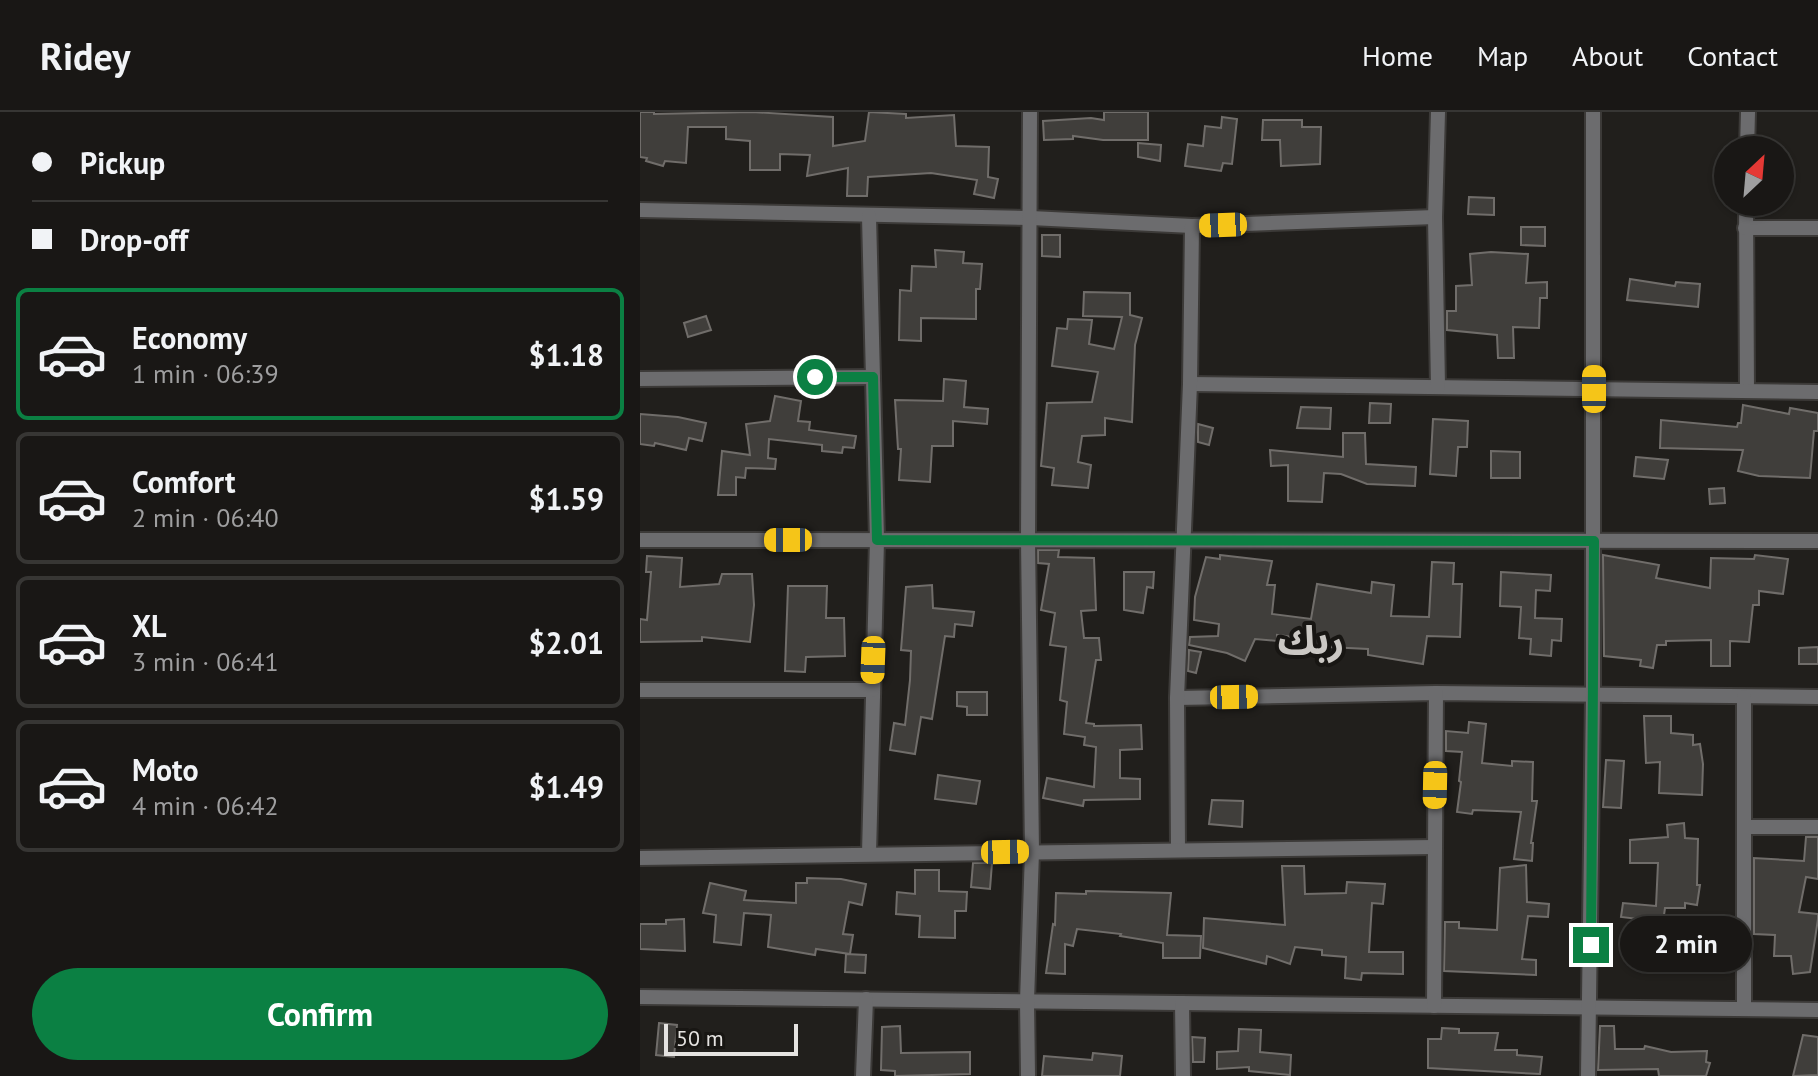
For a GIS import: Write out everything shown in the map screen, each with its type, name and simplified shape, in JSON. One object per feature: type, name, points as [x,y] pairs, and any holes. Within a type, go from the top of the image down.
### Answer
[{"type":"street","points":[[1028,1076],[1032,852],[1028,541],[1030,112]]},
{"type":"street","points":[[1438,112],[1435,217],[1438,387]]},
{"type":"street","points":[[1588,1076],[1594,541],[1593,112]]},
{"type":"street","points":[[1747,136],[1748,112]]},
{"type":"street","points":[[640,210],[1031,218],[1192,226],[1435,217]]},
{"type":"street","points":[[869,216],[877,540],[869,854]]},
{"type":"street","points":[[1745,216],[1747,391]]},
{"type":"street","points":[[1178,850],[1177,698],[1190,384],[1192,226]]},
{"type":"street","points":[[1745,228],[1818,228]]},
{"type":"street","points":[[640,379],[873,377]]},
{"type":"street","points":[[1190,384],[1818,392]]},
{"type":"street","points":[[640,540],[1818,541]]},
{"type":"street","points":[[640,690],[872,690]]},
{"type":"street","points":[[1177,698],[1436,693],[1818,697]]},
{"type":"street","points":[[1434,1006],[1436,693]]},
{"type":"street","points":[[1744,697],[1744,1009]]},
{"type":"street","points":[[1745,827],[1818,827]]},
{"type":"street","points":[[640,858],[1434,847]]},
{"type":"street","points":[[640,997],[1818,1010]]},
{"type":"street","points":[[863,1076],[866,999]]},
{"type":"street","points":[[1182,1003],[1183,1076]]},
{"type":"building","points":[[640,112],[752,112],[833,117],[833,146],[865,141],[869,112],[906,114],[906,118],[954,115],[956,146],[989,147],[988,177],[998,179],[994,198],[974,194],[977,180],[931,173],[868,177],[867,196],[847,196],[848,168],[807,176],[810,155],[780,154],[780,170],[750,170],[750,141],[726,139],[726,127],[688,127],[686,163],[665,161],[663,166],[640,157]]},
{"type":"building","points":[[1104,112],[1148,112],[1148,140],[1073,136],[1073,139],[1044,140],[1043,121],[1104,120]]},
{"type":"building","points":[[1222,117],[1237,119],[1232,164],[1223,163],[1221,171],[1185,166],[1188,144],[1203,146],[1205,126],[1221,128]]},
{"type":"building","points":[[1263,120],[1302,120],[1302,127],[1321,127],[1320,164],[1281,166],[1280,140],[1262,140]]},
{"type":"building","points":[[1138,143],[1161,145],[1160,161],[1138,157]]},
{"type":"building","points":[[1469,197],[1494,198],[1494,215],[1468,214]]},
{"type":"building","points":[[1521,227],[1545,227],[1545,246],[1521,245]]},
{"type":"building","points":[[1042,235],[1060,235],[1060,257],[1042,256]]},
{"type":"building","points":[[935,250],[964,252],[963,263],[982,264],[980,289],[976,289],[976,319],[921,318],[921,341],[899,340],[900,290],[911,291],[912,266],[936,267]]},
{"type":"building","points":[[1470,254],[1528,254],[1526,283],[1547,282],[1547,298],[1540,298],[1539,328],[1513,327],[1514,358],[1498,358],[1497,335],[1447,330],[1447,311],[1456,311],[1456,286],[1472,285]]},
{"type":"building","points":[[1630,279],[1675,286],[1676,282],[1700,284],[1698,307],[1627,300]]},
{"type":"building","points":[[1084,292],[1130,293],[1130,315],[1142,318],[1135,345],[1132,422],[1105,418],[1105,435],[1082,436],[1078,462],[1091,465],[1088,488],[1052,485],[1054,468],[1041,466],[1047,403],[1092,402],[1098,372],[1052,366],[1057,328],[1067,329],[1068,319],[1092,320],[1089,344],[1114,349],[1122,317],[1083,316]]},
{"type":"building","points":[[706,316],[711,330],[688,337],[684,323]]},
{"type":"building","points":[[944,379],[966,381],[964,407],[988,409],[987,424],[953,421],[953,446],[932,446],[930,482],[899,480],[901,449],[898,449],[895,400],[943,401]]},
{"type":"building","points":[[775,396],[801,401],[798,421],[810,422],[809,430],[856,436],[854,448],[843,447],[842,453],[822,451],[822,445],[769,439],[768,458],[776,459],[775,469],[746,468],[745,478],[736,477],[736,495],[718,495],[722,451],[750,455],[746,424],[770,421]]},
{"type":"building","points":[[1370,403],[1391,404],[1390,423],[1369,423]]},
{"type":"building","points":[[1743,405],[1789,414],[1790,408],[1818,413],[1810,478],[1759,476],[1738,471],[1743,450],[1660,448],[1661,420],[1737,427],[1741,423]]},
{"type":"building","points":[[1301,407],[1331,408],[1330,429],[1297,428]]},
{"type":"building","points":[[640,414],[706,423],[702,441],[689,438],[686,450],[655,443],[654,446],[640,444]]},
{"type":"building","points":[[1433,419],[1468,421],[1467,447],[1458,447],[1456,476],[1430,474]]},
{"type":"building","points":[[1198,424],[1213,428],[1209,445],[1198,442]]},
{"type":"building","points":[[1343,433],[1365,433],[1366,464],[1416,467],[1415,486],[1367,484],[1341,474],[1324,473],[1322,502],[1288,501],[1288,465],[1271,466],[1270,450],[1343,457]]},
{"type":"building","points":[[1491,451],[1520,452],[1520,478],[1491,478]]},
{"type":"building","points":[[1636,457],[1668,460],[1664,479],[1634,476]]},
{"type":"building","points":[[1724,488],[1725,503],[1710,504],[1709,489]]},
{"type":"building","points":[[1038,550],[1059,550],[1058,557],[1094,558],[1096,610],[1081,611],[1084,638],[1099,638],[1101,660],[1096,660],[1086,723],[1094,726],[1141,725],[1142,749],[1120,750],[1120,778],[1140,779],[1140,799],[1084,800],[1083,806],[1043,798],[1047,778],[1094,787],[1096,747],[1084,745],[1085,737],[1064,734],[1067,702],[1060,700],[1066,647],[1050,645],[1055,613],[1041,610],[1049,564],[1038,563]]},
{"type":"building","points":[[1220,555],[1272,561],[1267,585],[1275,585],[1272,614],[1311,619],[1317,584],[1371,593],[1372,582],[1394,585],[1391,616],[1429,617],[1432,562],[1454,563],[1453,584],[1462,584],[1460,637],[1427,636],[1423,664],[1368,655],[1368,649],[1308,646],[1308,639],[1277,635],[1277,641],[1255,639],[1245,661],[1227,653],[1189,645],[1190,637],[1218,636],[1219,624],[1194,620],[1195,597],[1206,557],[1220,559]]},
{"type":"building","points":[[1603,555],[1659,565],[1656,578],[1710,588],[1711,558],[1754,559],[1755,555],[1788,559],[1783,594],[1759,591],[1759,605],[1753,605],[1749,642],[1730,641],[1730,666],[1711,666],[1711,640],[1666,641],[1666,645],[1657,645],[1653,668],[1640,666],[1641,660],[1604,656]]},
{"type":"building","points":[[647,556],[682,558],[680,587],[719,584],[722,574],[752,574],[754,605],[750,642],[702,637],[702,641],[640,642],[640,619],[647,620],[651,572],[646,572]]},
{"type":"building","points":[[1124,572],[1154,572],[1153,588],[1147,587],[1143,613],[1124,610]]},
{"type":"building","points":[[1501,572],[1551,575],[1550,591],[1536,590],[1535,618],[1562,619],[1561,641],[1552,640],[1551,656],[1530,654],[1531,639],[1519,638],[1521,607],[1500,606]]},
{"type":"building","points":[[932,585],[933,608],[974,612],[972,626],[955,624],[954,637],[945,636],[932,719],[921,717],[915,754],[890,750],[894,723],[905,725],[910,680],[911,651],[901,650],[906,587]]},
{"type":"building","points":[[788,586],[827,586],[826,618],[844,618],[845,656],[806,657],[805,672],[785,671]]},
{"type":"building","points":[[1818,647],[1818,664],[1799,664],[1799,648]]},
{"type":"building","points":[[1189,650],[1201,652],[1196,673],[1188,671]]},
{"type":"building","points":[[957,692],[987,692],[987,715],[967,715],[967,707],[957,706]]},
{"type":"building","points":[[1644,716],[1671,716],[1671,733],[1693,735],[1693,745],[1700,744],[1702,795],[1659,793],[1660,762],[1646,763]]},
{"type":"building","points":[[1469,722],[1486,724],[1482,763],[1512,766],[1512,761],[1533,762],[1532,801],[1537,801],[1531,843],[1532,861],[1514,859],[1521,812],[1457,812],[1462,752],[1446,751],[1446,731],[1468,733]]},
{"type":"building","points":[[1606,760],[1624,761],[1621,808],[1603,807]]},
{"type":"building","points":[[938,775],[980,781],[976,804],[935,799]]},
{"type":"building","points":[[1212,800],[1243,801],[1242,827],[1209,824]]},
{"type":"building","points":[[1684,823],[1685,838],[1698,839],[1697,885],[1700,885],[1697,905],[1685,903],[1685,908],[1665,908],[1663,922],[1621,917],[1623,903],[1656,906],[1658,863],[1630,863],[1630,840],[1668,837],[1667,825]]},
{"type":"building","points":[[1806,837],[1818,837],[1818,879],[1806,877],[1799,912],[1818,914],[1818,919],[1810,972],[1793,974],[1791,956],[1774,956],[1775,935],[1754,934],[1754,858],[1804,861]]},
{"type":"building","points":[[973,863],[992,863],[990,889],[971,887]]},
{"type":"building","points":[[1526,865],[1527,902],[1549,904],[1548,917],[1528,916],[1522,959],[1536,960],[1536,975],[1444,971],[1445,922],[1459,922],[1459,928],[1497,930],[1500,868]]},
{"type":"building","points":[[1282,866],[1304,866],[1305,894],[1346,893],[1347,882],[1385,884],[1383,904],[1372,903],[1369,952],[1403,952],[1403,974],[1362,973],[1361,980],[1345,978],[1346,957],[1322,955],[1322,950],[1295,947],[1290,964],[1267,956],[1266,964],[1203,948],[1204,918],[1285,925]]},
{"type":"building","points":[[915,870],[939,870],[939,891],[967,892],[966,911],[955,911],[955,938],[919,937],[920,916],[896,914],[897,892],[915,894]]},
{"type":"building","points":[[807,878],[841,879],[866,884],[862,905],[849,902],[843,934],[853,935],[850,954],[816,949],[815,955],[768,947],[771,915],[744,913],[741,945],[714,942],[716,915],[703,913],[710,883],[746,891],[744,900],[796,903],[796,883],[807,883]]},
{"type":"building","points":[[1086,891],[1171,893],[1167,935],[1201,936],[1200,958],[1163,958],[1163,943],[1077,929],[1073,946],[1065,944],[1065,974],[1046,973],[1055,925],[1056,893],[1086,894]]},
{"type":"building","points":[[684,919],[685,951],[640,949],[640,924],[666,924],[666,920]]},
{"type":"building","points":[[846,954],[866,955],[865,973],[845,972]]},
{"type":"building","points":[[659,1023],[677,1025],[674,1057],[656,1055]]},
{"type":"building","points":[[900,1026],[901,1053],[970,1052],[970,1074],[895,1076],[895,1071],[881,1070],[882,1027]]},
{"type":"building","points":[[1600,1026],[1614,1026],[1615,1049],[1644,1049],[1645,1046],[1671,1052],[1707,1051],[1706,1062],[1710,1063],[1706,1076],[1659,1076],[1658,1069],[1598,1070]]},
{"type":"building","points":[[1442,1028],[1459,1029],[1459,1033],[1498,1033],[1495,1050],[1517,1050],[1517,1055],[1542,1057],[1540,1074],[1428,1068],[1428,1039],[1441,1039]]},
{"type":"building","points":[[1239,1029],[1261,1030],[1260,1052],[1291,1055],[1290,1075],[1249,1071],[1249,1067],[1217,1069],[1217,1052],[1238,1051]]},
{"type":"building","points":[[1803,1035],[1818,1037],[1818,1075],[1793,1076]]},
{"type":"building","points":[[1192,1037],[1205,1038],[1204,1062],[1193,1062]]},
{"type":"building","points":[[1093,1053],[1122,1056],[1120,1076],[1042,1076],[1044,1056],[1092,1060]]},
{"type":"district","name":"ربك","points":[[1311,640]]},
{"type":"route","points":[[815,377],[873,377],[877,540],[1594,541],[1591,945]]}]
